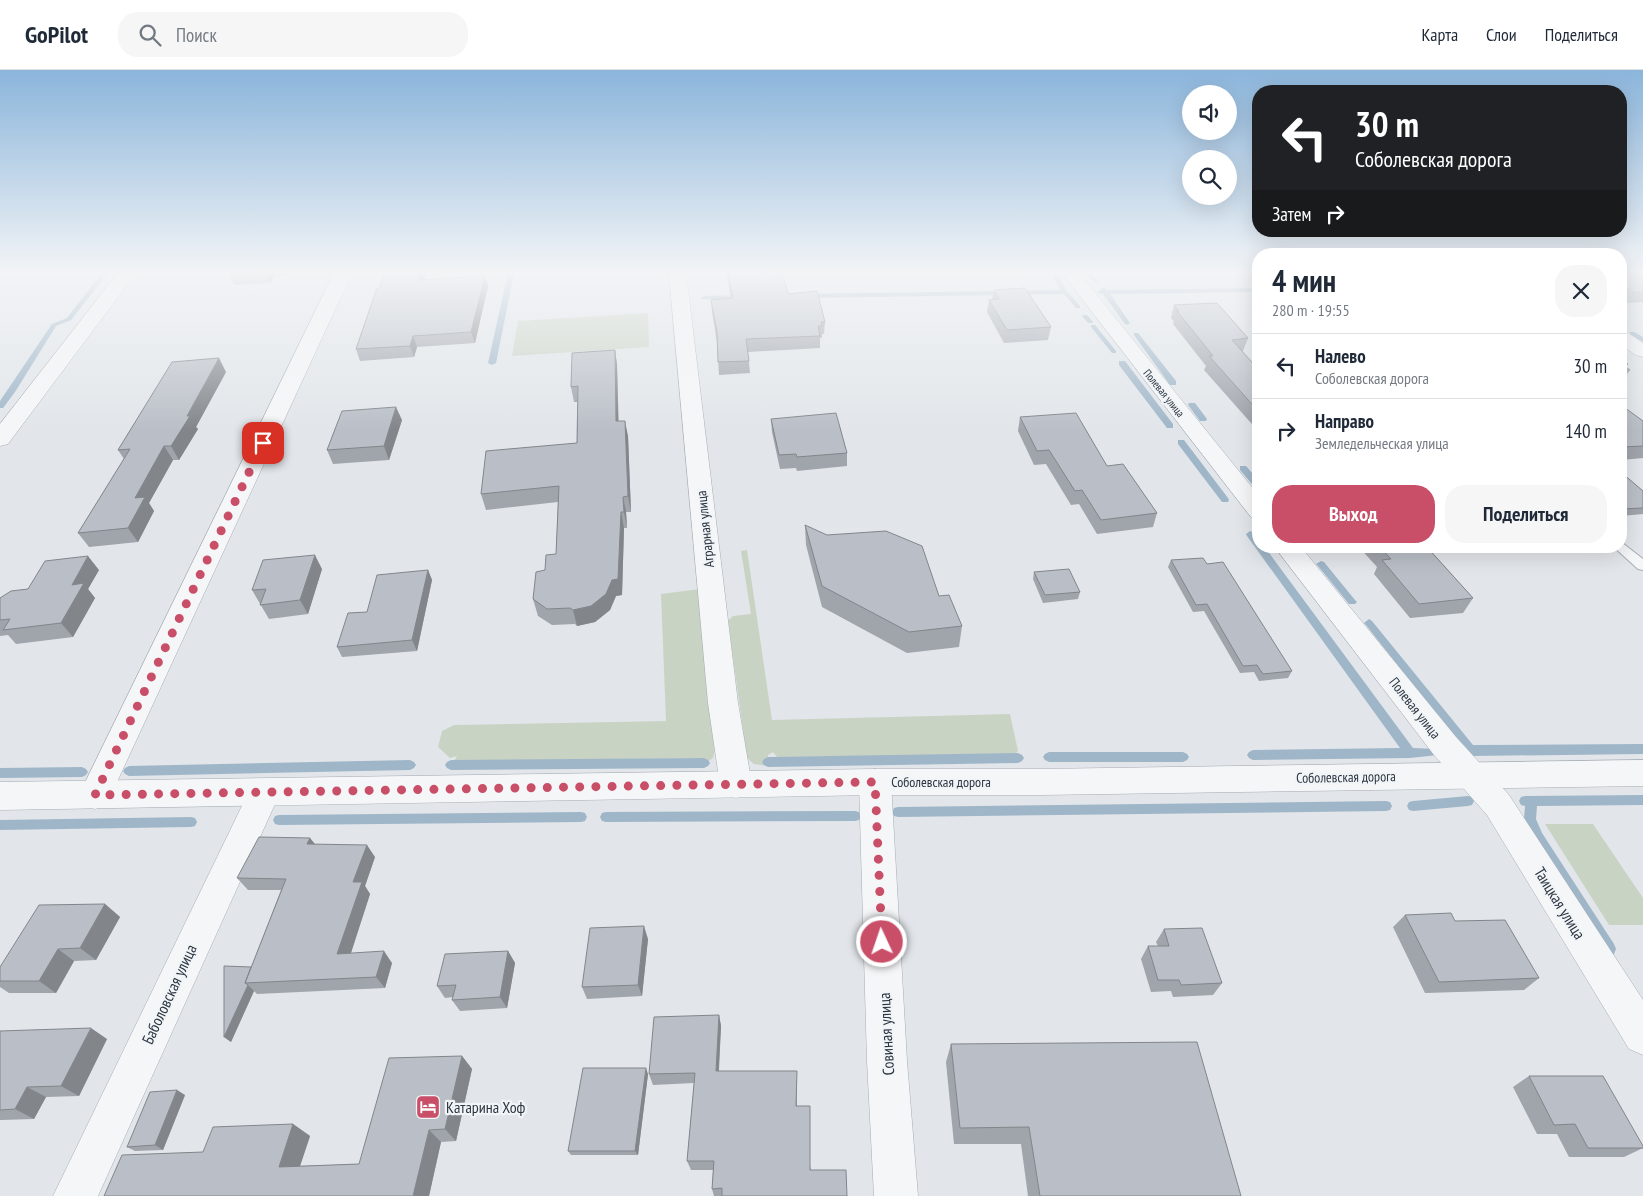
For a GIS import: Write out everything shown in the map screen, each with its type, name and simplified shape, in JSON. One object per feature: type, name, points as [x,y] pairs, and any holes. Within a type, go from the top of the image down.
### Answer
[{"type":"street","points":[[0,439],[87,326]]},
{"type":"street","points":[[95,795],[318,326]]},
{"type":"street","name":"Аграрная улица","points":[[683,326],[722,694],[736,785]]},
{"type":"street","name":"Полевая улица","points":[[1112,326],[1252,503]]},
{"type":"street","points":[[1627,341],[1643,351]]},
{"type":"street","name":"Полевая улица","points":[[1292,553],[1472,775]]},
{"type":"street","name":"Соболевская дорога","points":[[0,796],[875,782],[1040,782],[1643,773]]},
{"type":"street","name":"Таицкая улица","points":[[1472,775],[1643,1035]]},
{"type":"street","name":"Совиная улица","points":[[875,782],[887,1061],[896,1196]]},
{"type":"street","name":"Баболовская улица","points":[[75,1196],[264,793]]},
{"type":"lane","points":[[1627,552],[1643,566]]},
{"type":"green space","points":[[517,326],[648,326],[649,347],[512,356]]},
{"type":"green space","points":[[747,550],[772,720],[1010,714],[1018,751],[1014,755],[777,757],[773,752],[768,755],[768,766],[754,764],[747,758],[728,621],[733,616],[751,614],[741,551]]},
{"type":"green space","points":[[700,589],[715,750],[713,758],[703,765],[705,758],[454,761],[457,756],[450,758],[438,747],[442,731],[454,725],[666,721],[661,594]]},
{"type":"green space","points":[[1545,824],[1593,824],[1643,898],[1643,925],[1609,925]]},
{"type":"building","points":[[364,326],[473,326],[471,332],[413,336],[410,346],[356,349]]},
{"type":"building","points":[[716,326],[822,326],[818,326],[820,336],[746,339],[749,361],[718,362]]},
{"type":"building","points":[[1004,326],[1051,327],[1007,330]]},
{"type":"building","points":[[1189,326],[1237,326],[1248,338],[1232,340],[1252,362],[1252,404],[1209,356],[1213,356]]},
{"type":"building","points":[[615,350],[616,421],[625,421],[628,496],[623,497],[624,512],[621,512],[618,579],[612,580],[606,594],[591,606],[573,610],[570,608],[547,609],[533,599],[536,572],[545,570],[546,555],[556,554],[559,486],[481,494],[486,451],[577,443],[578,386],[571,387],[572,353]]},
{"type":"building","points":[[219,358],[187,416],[190,416],[171,446],[164,446],[135,498],[145,497],[128,528],[78,533],[130,449],[118,450],[172,362]]},
{"type":"building","points":[[396,407],[384,446],[327,450],[342,411]]},
{"type":"building","points":[[1627,409],[1643,421],[1643,446],[1627,447]]},
{"type":"building","points":[[836,413],[847,453],[797,457],[796,454],[779,455],[771,419]]},
{"type":"building","points":[[1076,413],[1107,466],[1123,464],[1157,513],[1101,520],[1082,490],[1075,491],[1049,450],[1037,451],[1020,417]]},
{"type":"building","points":[[1627,477],[1643,491],[1643,508],[1627,509]]},
{"type":"building","points":[[805,525],[827,535],[886,531],[922,546],[939,596],[949,595],[962,626],[909,632],[822,586]]},
{"type":"building","points":[[1385,553],[1432,553],[1473,598],[1419,604],[1382,560],[1391,559]]},
{"type":"building","points":[[315,555],[300,600],[260,605],[266,589],[252,590],[263,560]]},
{"type":"building","points":[[88,556],[72,585],[84,583],[61,623],[3,630],[10,619],[0,620],[0,598],[11,591],[28,589],[45,561]]},
{"type":"building","points":[[1203,558],[1207,564],[1223,562],[1292,671],[1263,674],[1257,665],[1243,666],[1207,604],[1196,605],[1171,560]]},
{"type":"building","points":[[1069,569],[1080,592],[1045,595],[1034,572]]},
{"type":"building","points":[[428,570],[412,640],[337,647],[348,613],[367,612],[377,575]]},
{"type":"building","points":[[259,837],[310,838],[307,844],[367,845],[353,882],[362,882],[337,954],[384,951],[376,977],[245,983],[286,879],[237,878]]},
{"type":"building","points":[[105,904],[80,948],[58,949],[39,981],[0,981],[0,967],[39,905]]},
{"type":"building","points":[[1451,913],[1455,921],[1505,920],[1539,978],[1439,982],[1405,915]]},
{"type":"building","points":[[644,926],[638,985],[582,987],[590,928]]},
{"type":"building","points":[[1202,928],[1222,983],[1181,985],[1179,980],[1158,980],[1148,946],[1169,946],[1164,929]]},
{"type":"building","points":[[508,951],[500,997],[452,1000],[456,985],[437,986],[445,954]]},
{"type":"building","points":[[224,966],[251,967],[245,983],[248,985],[224,1037]]},
{"type":"building","points":[[719,1015],[716,1071],[797,1071],[796,1106],[810,1106],[810,1170],[846,1170],[847,1196],[722,1196],[722,1188],[712,1189],[714,1161],[687,1161],[695,1073],[649,1074],[654,1017]]},
{"type":"building","points":[[91,1028],[61,1086],[27,1087],[15,1109],[0,1110],[0,1031]]},
{"type":"building","points":[[1197,1042],[1241,1196],[1040,1196],[1029,1127],[960,1128],[951,1044]]},
{"type":"building","points":[[462,1056],[445,1129],[429,1130],[413,1196],[104,1196],[122,1155],[203,1152],[213,1127],[293,1124],[279,1167],[359,1164],[389,1058]]},
{"type":"building","points":[[583,1068],[646,1068],[635,1151],[568,1151]]},
{"type":"building","points":[[1529,1076],[1603,1076],[1643,1148],[1588,1148],[1575,1124],[1554,1125]]},
{"type":"building","points":[[177,1090],[155,1145],[127,1147],[150,1092]]},
{"type":"waterway","points":[[0,406],[54,326]]},
{"type":"waterway","points":[[492,363],[500,326]]},
{"type":"waterway","points":[[1093,326],[1114,352]]},
{"type":"waterway","points":[[1632,333],[1643,340]]},
{"type":"waterway","points":[[1136,334],[1173,383]]},
{"type":"waterway","points":[[1122,363],[1170,426]]},
{"type":"waterway","points":[[1192,405],[1203,419]]},
{"type":"waterway","points":[[1181,442],[1225,500]]},
{"type":"waterway","points":[[1243,468],[1252,479]]},
{"type":"waterway","points":[[1264,553],[1410,752]]},
{"type":"waterway","points":[[1321,564],[1352,602]]},
{"type":"waterway","points":[[1369,623],[1470,750]]},
{"type":"waterway","points":[[1470,750],[1643,749]]},
{"type":"waterway","points":[[1464,750],[1470,750]]},
{"type":"waterway","points":[[1253,755],[1410,752]]},
{"type":"waterway","points":[[1410,752],[1434,752]]},
{"type":"waterway","points":[[1049,757],[1183,757]]},
{"type":"waterway","points":[[768,762],[1018,758]]},
{"type":"waterway","points":[[451,765],[704,763]]},
{"type":"waterway","points":[[129,771],[410,765]]},
{"type":"waterway","points":[[0,773],[82,772]]},
{"type":"waterway","points":[[1525,801],[1643,800]]},
{"type":"waterway","points":[[1413,806],[1468,801]]},
{"type":"waterway","points":[[1531,801],[1530,819],[1537,836],[1609,949]]},
{"type":"waterway","points":[[898,812],[1386,806]]},
{"type":"waterway","points":[[606,817],[855,816]]},
{"type":"waterway","points":[[279,820],[581,817]]},
{"type":"waterway","points":[[0,825],[191,822]]},
{"type":"place","name":"Катарина Хоф","points":[[428,1107]]},
{"type":"route","points":[[263,443],[95,795],[875,782],[882,942]]}]
